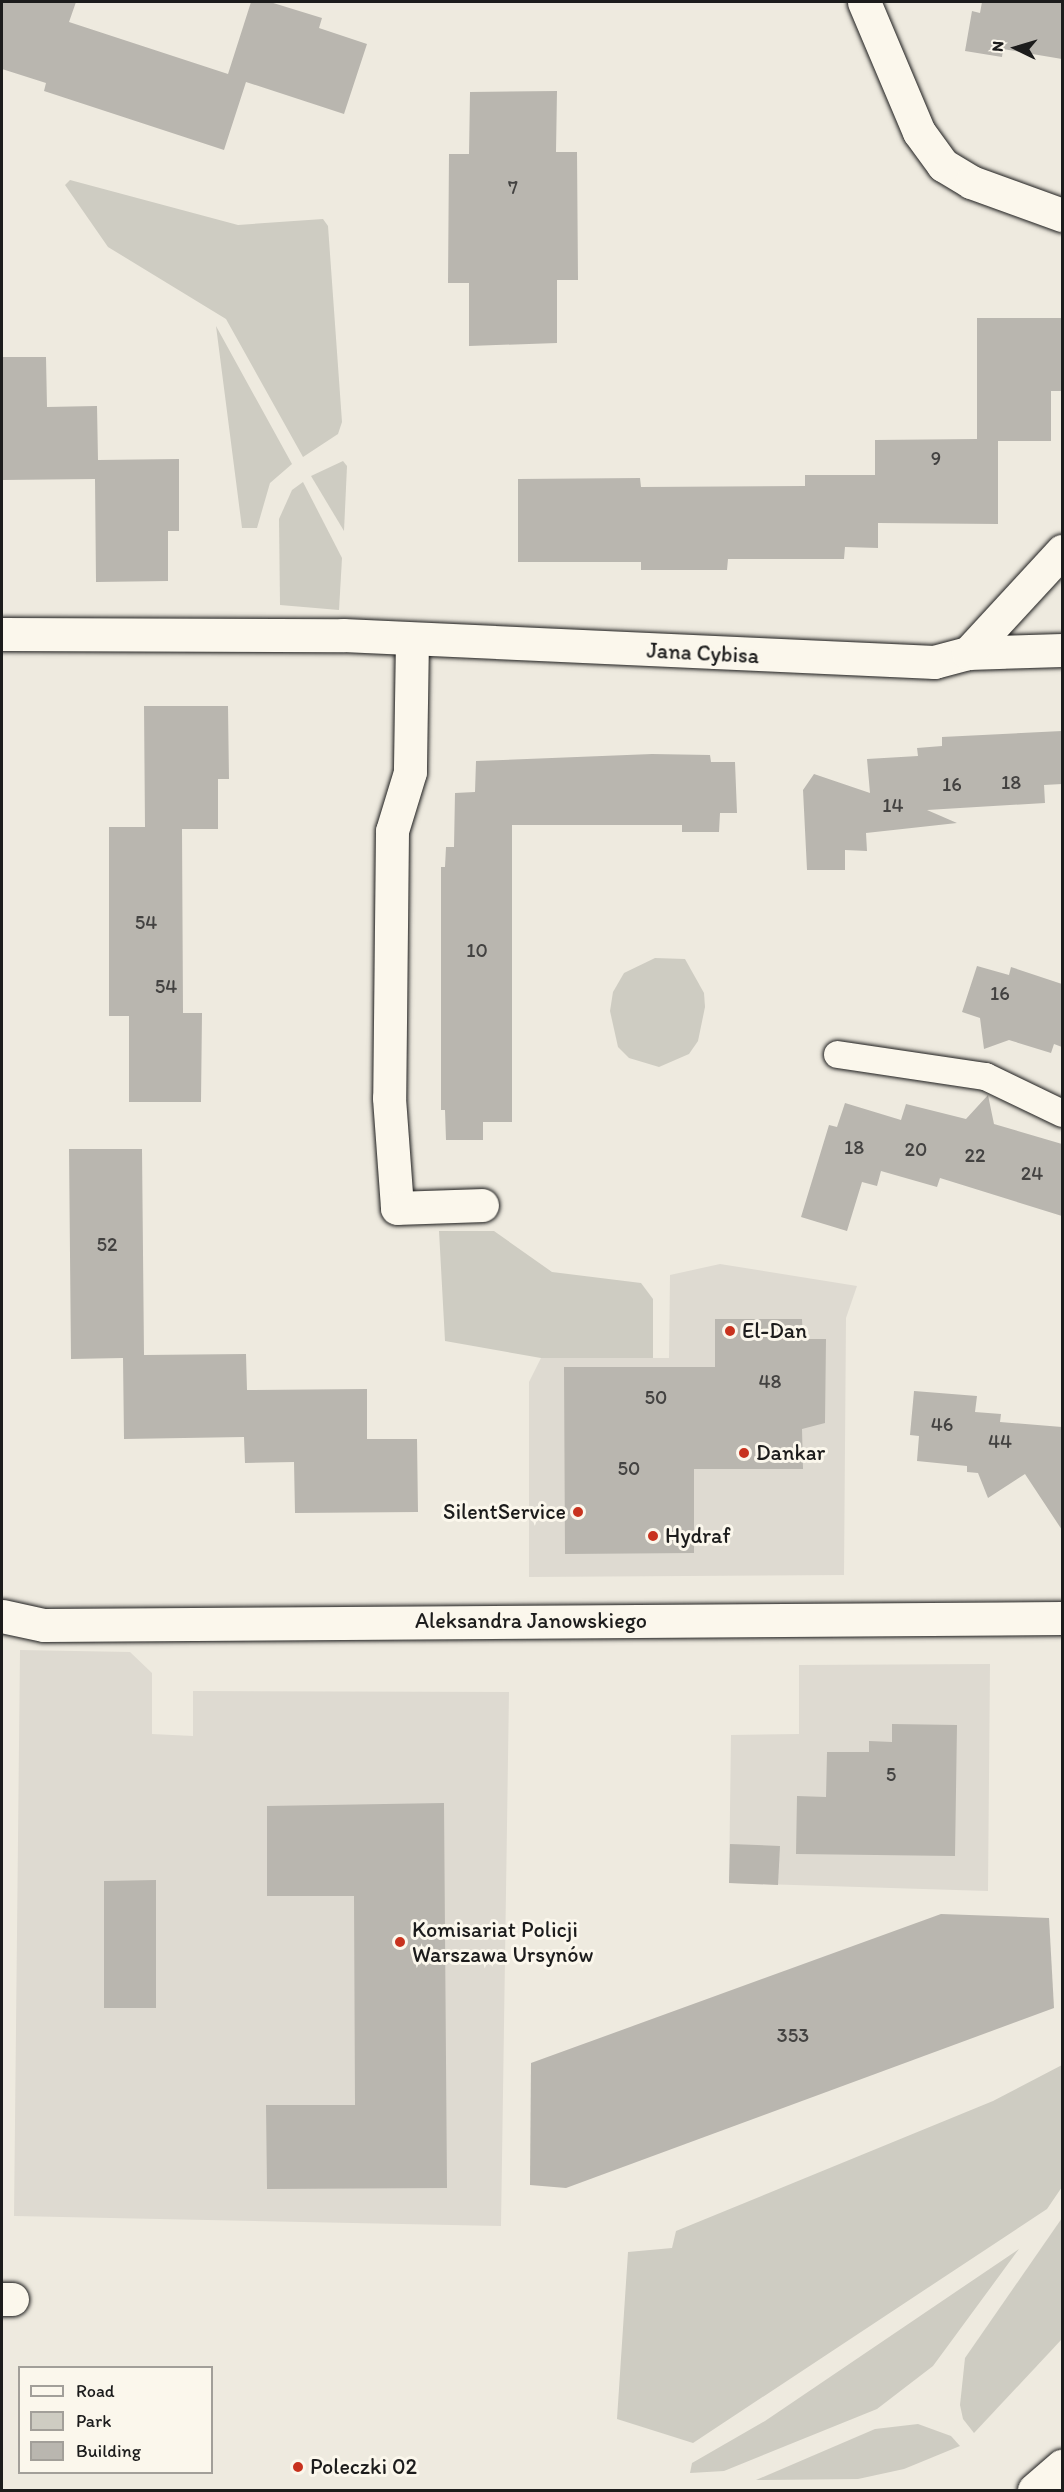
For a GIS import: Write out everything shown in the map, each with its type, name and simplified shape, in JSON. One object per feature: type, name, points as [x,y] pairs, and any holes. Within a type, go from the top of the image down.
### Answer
[{"type":"street","points":[[864,2],[919,132],[943,165],[971,182],[1062,215]]},
{"type":"street","points":[[968,653],[1062,551]]},
{"type":"street","name":"Jana Cybisa","points":[[2,634],[343,635],[934,662],[968,653],[1062,650]]},
{"type":"street","points":[[412,639],[410,772],[392,831],[389,1098],[397,1208],[482,1205]]},
{"type":"street","name":"Aleksandra Janowskiego","points":[[2,1616],[44,1625],[1062,1618]]},
{"type":"street","points":[[1034,2490],[1062,2466]]},
{"type":"lane","points":[[837,1054],[985,1076],[1062,1113]]},
{"type":"shaded area","points":[[720,1264],[857,1286],[846,1318],[844,1575],[529,1577],[529,1382],[541,1358],[669,1358],[670,1275]]},
{"type":"shaded area","points":[[20,1650],[130,1652],[152,1673],[152,1734],[193,1736],[193,1691],[509,1692],[501,2226],[14,2216]]},
{"type":"shaded area","points":[[990,1664],[988,1891],[729,1883],[731,1735],[799,1734],[799,1665]]},
{"type":"green space","points":[[70,180],[238,225],[323,219],[328,226],[342,422],[338,434],[303,457],[226,319],[108,247],[65,185]]},
{"type":"green space","points":[[216,326],[292,464],[270,483],[257,528],[242,528]]},
{"type":"green space","points":[[343,461],[347,466],[344,531],[311,476]]},
{"type":"green space","points":[[303,482],[342,558],[339,610],[280,605],[279,519],[292,490]]},
{"type":"green space","points":[[655,958],[685,959],[704,993],[705,1007],[698,1041],[689,1054],[659,1067],[629,1058],[618,1047],[610,1011],[613,992],[624,973]]},
{"type":"green space","points":[[439,1231],[494,1231],[552,1272],[641,1283],[653,1299],[653,1358],[541,1358],[445,1341]]},
{"type":"green space","points":[[1062,2065],[1062,2187],[1047,2209],[693,2443],[617,2419],[628,2252],[672,2248],[676,2231],[993,2101]]},
{"type":"green space","points":[[1062,2218],[1062,2339],[974,2433],[963,2419],[960,2405],[965,2358]]},
{"type":"green space","points":[[1019,2249],[933,2366],[877,2409],[724,2471],[690,2473],[692,2463],[765,2421]]},
{"type":"green space","points":[[918,2424],[951,2436],[960,2446],[904,2469],[858,2479],[756,2480],[875,2429]]},
{"type":"building","points":[[2,2],[76,2],[69,22],[228,74],[251,2],[270,2],[322,18],[319,28],[367,44],[344,114],[246,82],[224,150],[44,91],[46,83],[2,69]]},
{"type":"building","points":[[982,2],[1062,2],[1062,59],[1003,49],[1002,57],[965,51],[972,11],[980,13]]},
{"type":"building","points":[[557,91],[556,152],[577,152],[578,280],[557,280],[557,343],[469,346],[469,283],[448,283],[449,154],[469,154],[470,92]]},
{"type":"building","points":[[977,318],[1061,318],[1061,391],[1051,391],[1051,441],[998,441],[998,524],[878,523],[878,548],[845,547],[844,559],[728,559],[727,570],[641,570],[641,562],[518,562],[518,479],[640,478],[641,487],[805,486],[805,475],[875,475],[875,440],[977,439]]},
{"type":"building","points":[[2,357],[46,357],[47,407],[97,406],[98,460],[179,459],[179,531],[168,531],[168,581],[96,582],[95,479],[2,480]]},
{"type":"building","points":[[144,706],[228,706],[229,779],[218,779],[218,829],[182,829],[183,1013],[202,1013],[201,1102],[129,1102],[129,1016],[109,1016],[109,827],[145,827]]},
{"type":"building","points":[[1062,731],[1062,784],[1044,785],[1045,803],[927,810],[957,823],[866,833],[867,851],[845,850],[845,870],[807,870],[803,790],[814,774],[870,793],[867,759],[918,756],[917,748],[942,746],[942,737]]},
{"type":"building","points":[[652,754],[710,755],[711,762],[735,762],[737,813],[720,813],[719,832],[682,832],[682,825],[512,825],[512,1122],[483,1122],[483,1140],[446,1140],[445,1110],[441,1110],[441,867],[445,867],[446,847],[454,847],[455,793],[475,792],[476,761]]},
{"type":"building","points":[[977,966],[1009,975],[1011,967],[1062,984],[1062,1047],[1054,1044],[1051,1053],[1009,1040],[984,1049],[980,1018],[962,1012]]},
{"type":"building","points":[[988,1095],[994,1124],[1062,1144],[1062,1216],[940,1178],[937,1187],[881,1171],[877,1186],[862,1182],[847,1231],[801,1217],[829,1125],[837,1127],[845,1103],[901,1120],[906,1104],[966,1119]]},
{"type":"building","points":[[69,1149],[142,1149],[144,1355],[246,1354],[247,1390],[367,1389],[367,1439],[417,1439],[418,1512],[295,1513],[294,1462],[245,1463],[244,1437],[124,1439],[123,1358],[71,1359]]},
{"type":"building","points":[[715,1319],[802,1319],[803,1339],[826,1339],[825,1423],[802,1429],[803,1469],[694,1469],[694,1553],[565,1554],[564,1367],[715,1367]]},
{"type":"building","points":[[914,1391],[977,1396],[975,1412],[1001,1414],[1000,1422],[1062,1427],[1062,1530],[1025,1474],[988,1498],[978,1473],[967,1472],[967,1466],[917,1461],[919,1436],[910,1435]]},
{"type":"building","points":[[892,1724],[957,1725],[955,1856],[796,1854],[797,1796],[826,1797],[827,1752],[869,1752],[869,1741],[892,1742]]},
{"type":"building","name":"Komisariat Policji Warszawa Ursynów","points":[[444,1803],[447,2188],[267,2189],[266,2105],[355,2105],[354,1896],[267,1896],[267,1806]]},
{"type":"building","points":[[730,1844],[780,1846],[778,1885],[729,1883]]},
{"type":"building","points":[[156,1880],[156,2008],[104,2008],[104,1881]]},
{"type":"building","points":[[941,1914],[1049,1918],[1054,2008],[566,2188],[530,2185],[531,2063]]},
{"type":"place","name":"El-Dan","points":[[730,1331]]},
{"type":"place","name":"Dankar","points":[[744,1453]]},
{"type":"place","name":"SilentService","points":[[578,1512]]},
{"type":"place","name":"Hydraf","points":[[653,1536]]},
{"type":"place","name":"Komisariat Policji Warszawa Ursynów","points":[[400,1942]]},
{"type":"place","name":"Poleczki 02","points":[[298,2467]]}]
